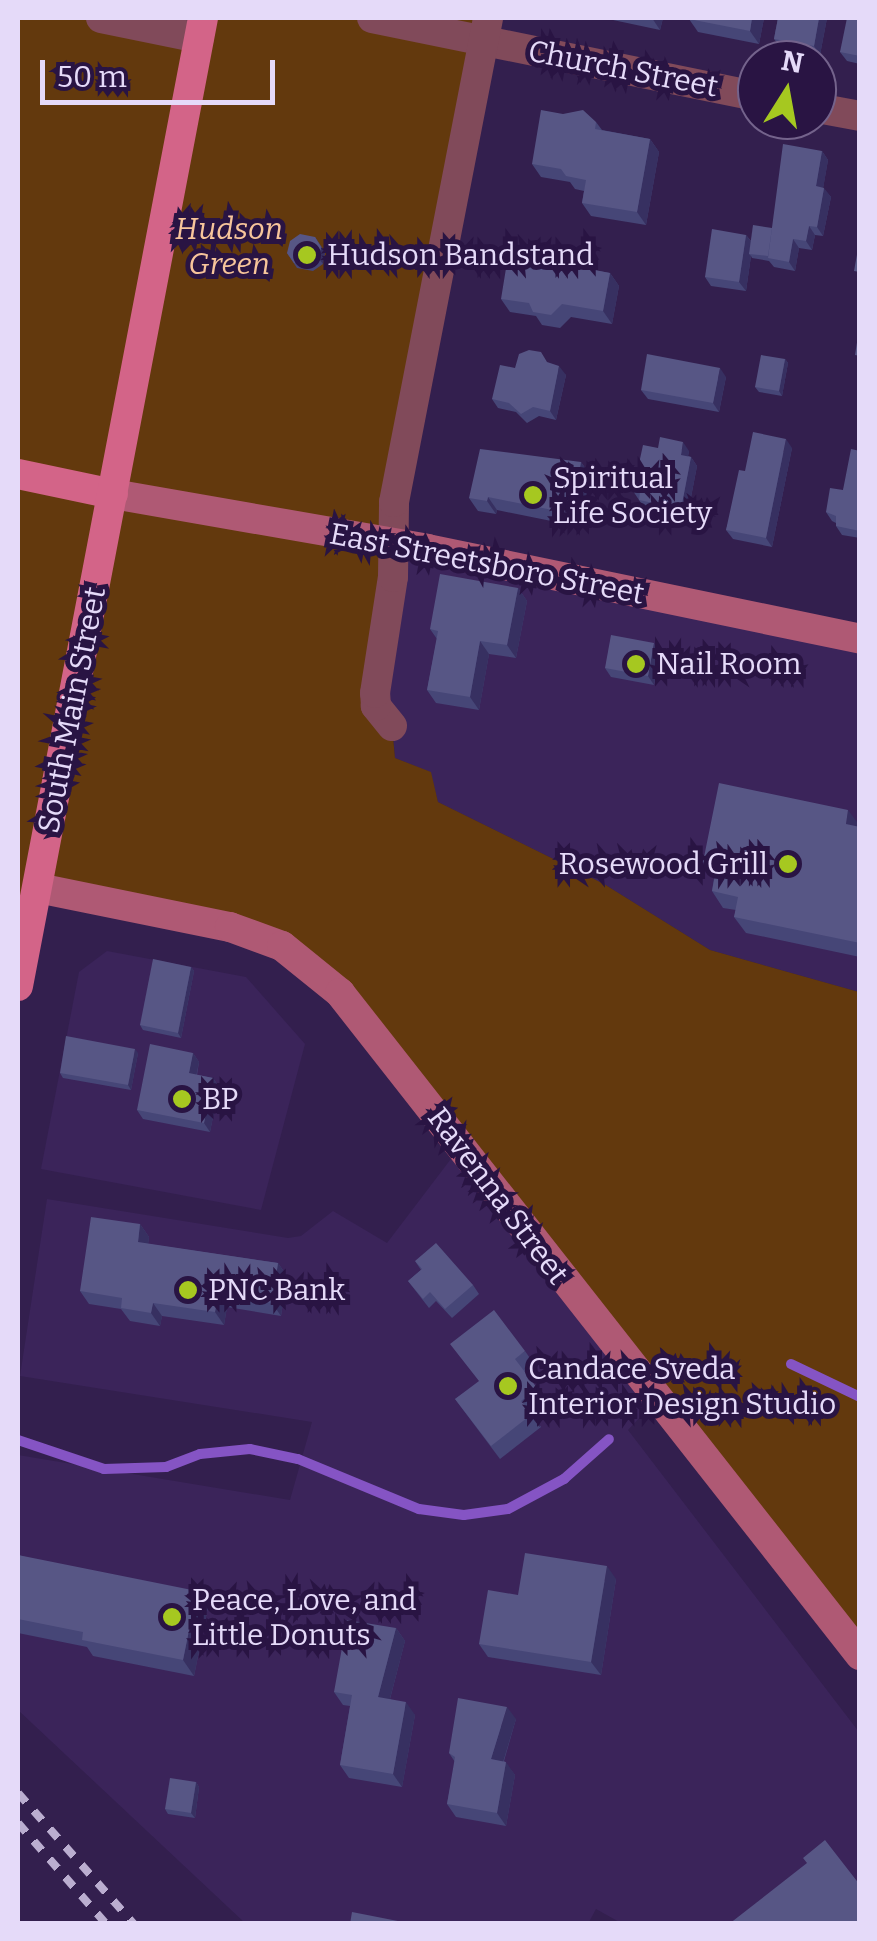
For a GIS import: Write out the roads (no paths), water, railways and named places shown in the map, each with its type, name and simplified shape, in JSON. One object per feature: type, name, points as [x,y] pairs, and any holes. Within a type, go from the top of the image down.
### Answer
[{"type":"main road","name":"South Main Street","points":[[18,986],[201,28]]},
{"type":"main road","points":[[18,474],[113,494]]},
{"type":"street","points":[[101,18],[201,28]]},
{"type":"street","name":"Church Street","points":[[372,18],[486,30],[737,91]]},
{"type":"street","points":[[392,726],[376,706],[375,693],[394,578],[394,502],[486,30]]},
{"type":"street","name":"East Streetsboro Street","points":[[113,494],[394,542],[860,639]]},
{"type":"street","name":"Ravenna Street","points":[[38,888],[230,926],[282,946],[340,993],[860,1655]]},
{"type":"waterway","points":[[791,1364],[860,1397]]},
{"type":"waterway","points":[[18,1440],[104,1469],[166,1467],[200,1454],[250,1449],[298,1459],[419,1509],[464,1515],[508,1509],[564,1479],[609,1439]]},
{"type":"railway","points":[[18,1793],[134,1924]]},
{"type":"railway","points":[[18,1823],[106,1924]]},
{"type":"place","name":"Hudson Bandstand","points":[[307,255]]},
{"type":"place","name":"Spiritual Life Society","points":[[533,495]]},
{"type":"place","name":"Nail Room","points":[[636,664]]},
{"type":"place","name":"Rosewood Grill","points":[[788,864]]},
{"type":"place","name":"BP","points":[[182,1099]]},
{"type":"place","name":"PNC Bank","points":[[188,1290]]},
{"type":"place","name":"Candace Sveda Interior Design Studio","points":[[508,1386]]},
{"type":"place","name":"Peace, Love, and Little Donuts","points":[[172,1617]]},
{"type":"park label","name":"Hudson Green","points":[[229,246]]}]
